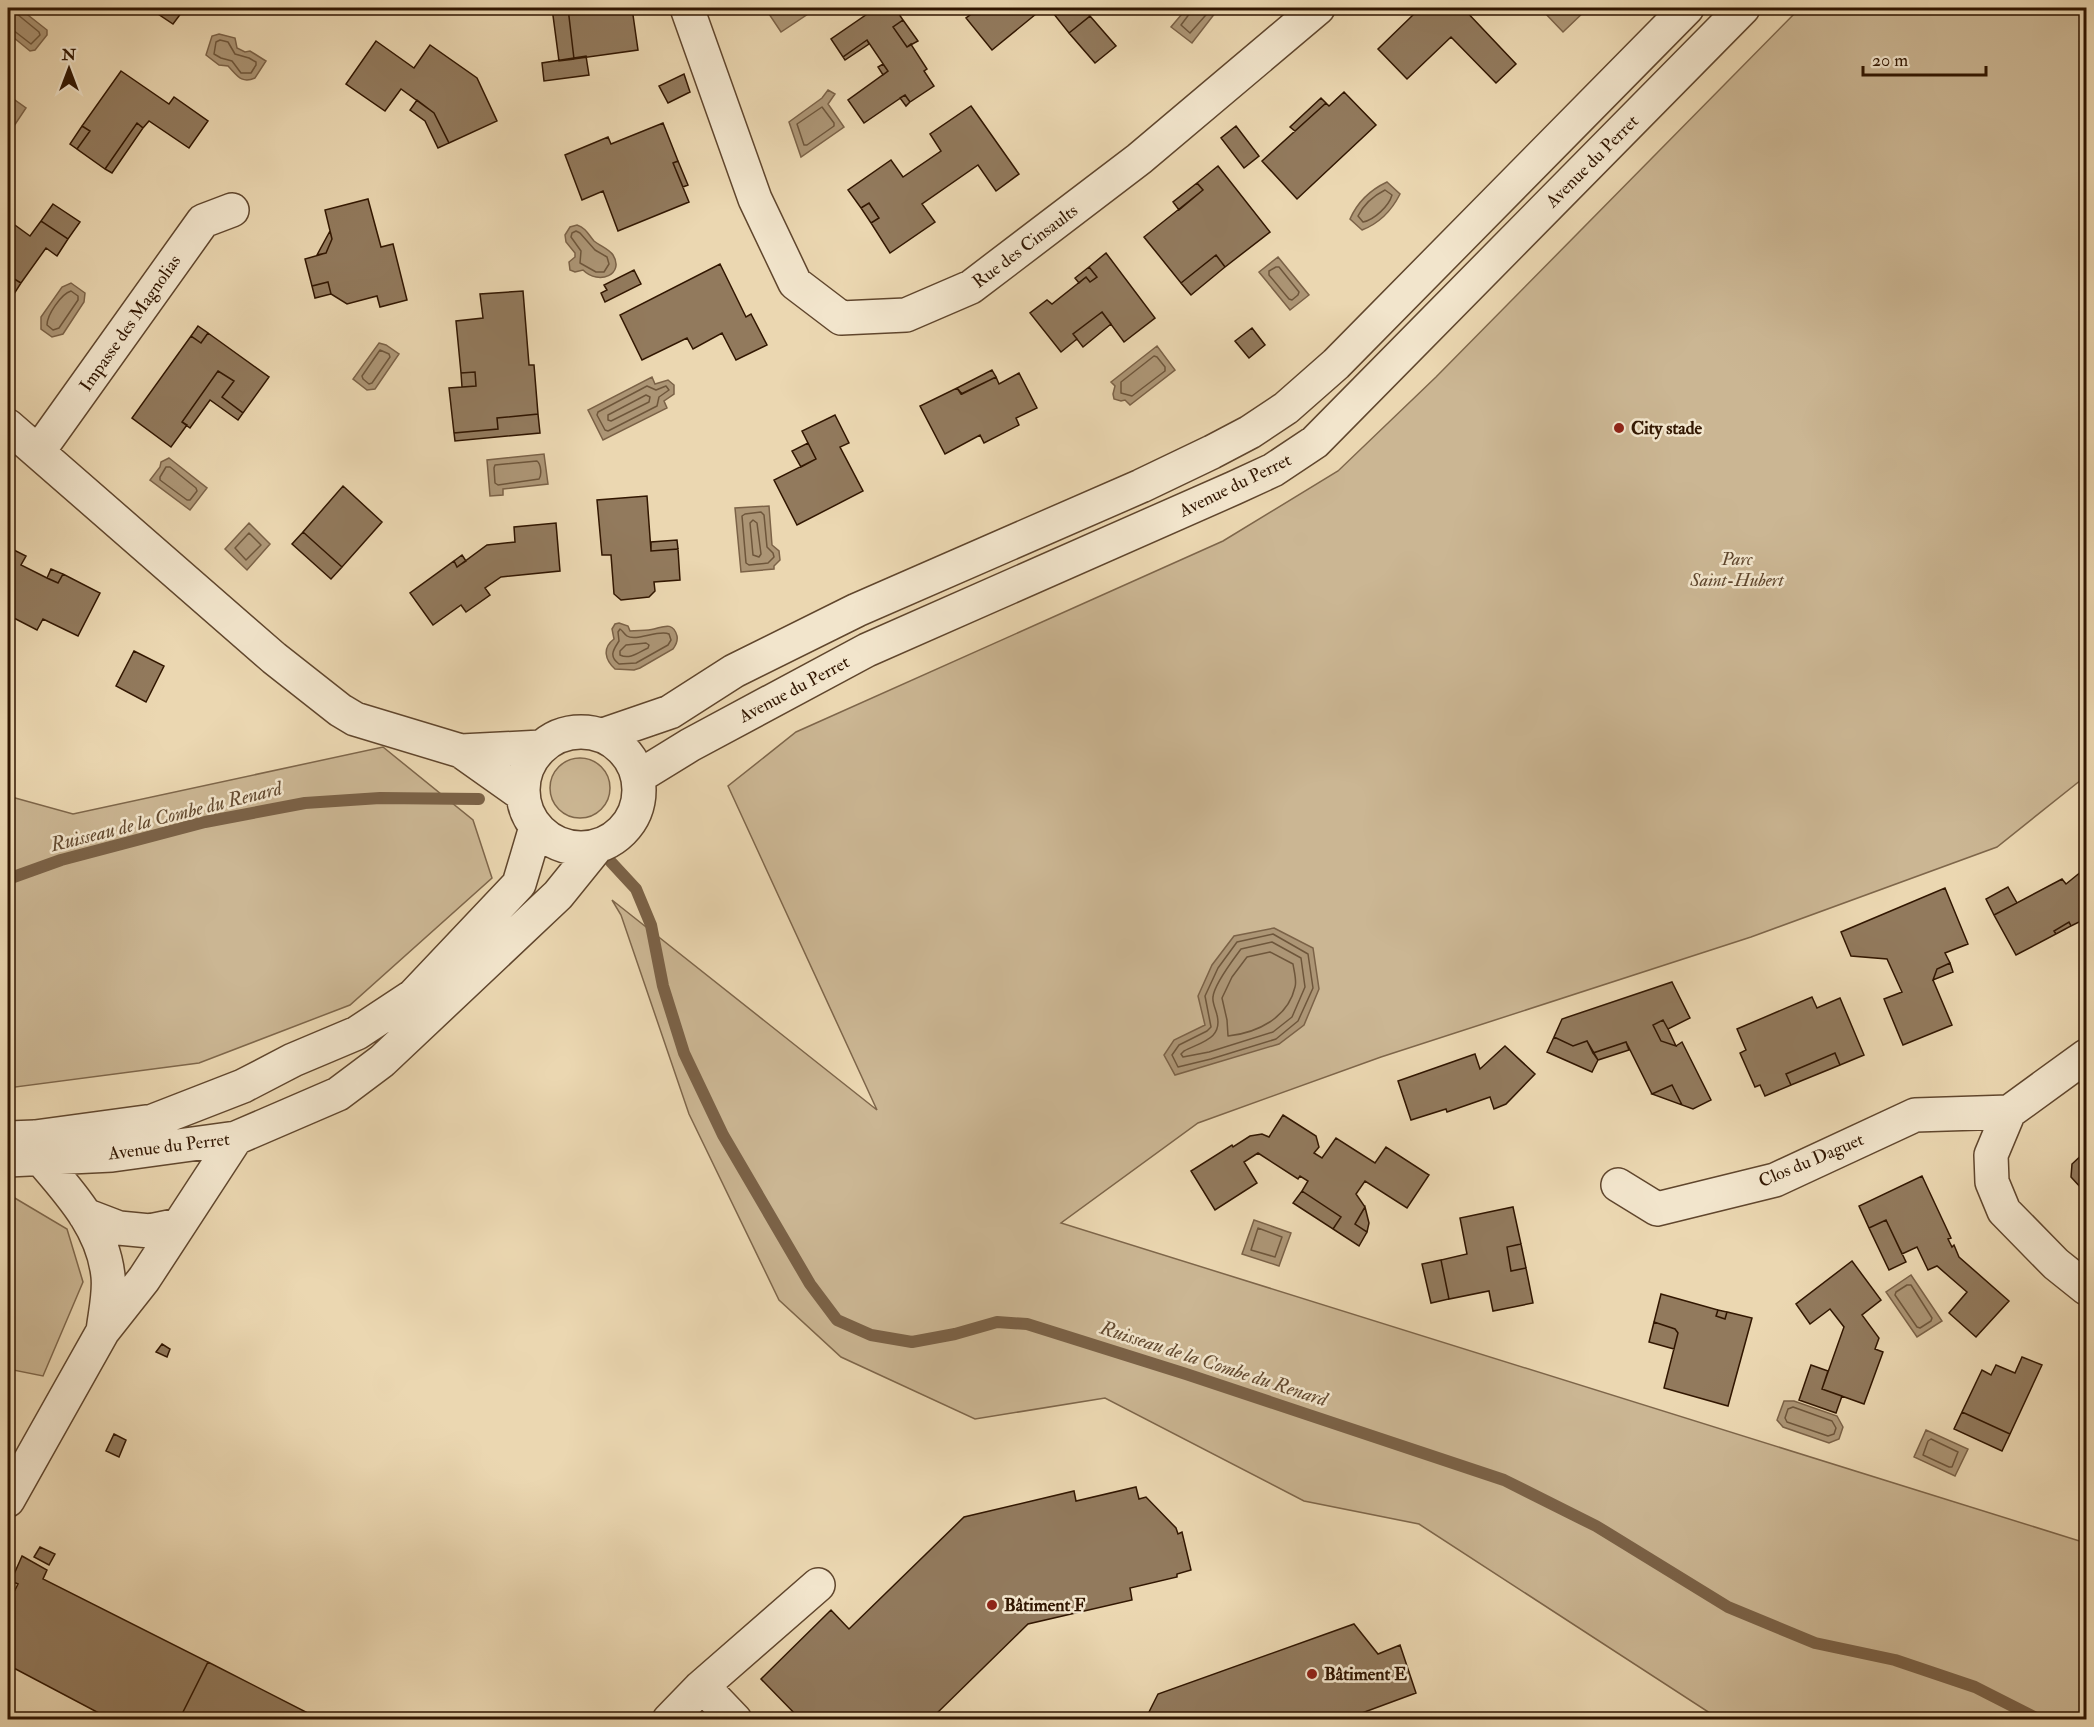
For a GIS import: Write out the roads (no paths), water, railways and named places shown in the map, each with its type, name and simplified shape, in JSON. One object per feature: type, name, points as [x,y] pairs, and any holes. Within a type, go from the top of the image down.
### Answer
[{"type":"street","name":"Rue des Cinsaults","points":[[687,8],[755,199],[795,283],[841,318],[906,315],[971,287],[1139,159],[1318,8]]},
{"type":"street","points":[[603,735],[670,712],[734,671],[847,615],[1141,486],[1212,452],[1286,408],[1336,364],[1687,8]]},
{"type":"street","name":"Avenue du Perret","points":[[638,777],[690,745],[867,650],[1244,484],[1273,470],[1315,442],[1743,8]]},
{"type":"street","name":"Impasse des Magnolias","points":[[38,452],[203,221],[232,210]]},
{"type":"street","points":[[8,426],[274,658],[340,710],[355,719],[460,752],[523,795]]},
{"type":"street","points":[[585,731],[603,735],[619,745],[631,760],[638,777],[639,795],[634,813],[624,829],[596,848],[570,847],[551,840],[536,827],[526,810],[523,795],[525,771],[534,753],[549,741],[566,733],[585,731]]},
{"type":"street","points":[[460,752],[541,747]]},
{"type":"street","name":"Avenue du Perret","points":[[8,1138],[35,1137],[153,1121],[243,1086],[293,1060],[357,1033],[412,996],[519,884],[536,827]]},
{"type":"street","name":"Avenue du Perret","points":[[8,1160],[112,1155],[236,1138],[338,1094],[382,1061],[558,895],[596,848]]},
{"type":"street","points":[[357,1033],[382,1061]]},
{"type":"street","points":[[2086,1056],[2009,1112],[1991,1155],[1992,1182],[2004,1211],[2056,1264],[2086,1288]]},
{"type":"street","name":"Clos du Daguet","points":[[1618,1185],[1658,1209],[1775,1180],[1915,1115],[2009,1112]]},
{"type":"street","points":[[8,1500],[103,1331],[144,1279],[236,1138]]},
{"type":"street","points":[[40,1158],[81,1207],[102,1246],[108,1278],[103,1331]]},
{"type":"street","points":[[85,1215],[119,1228],[150,1231],[179,1225]]},
{"type":"street","points":[[669,1719],[700,1688],[818,1585]]},
{"type":"street","points":[[700,1688],[735,1719]]},
{"type":"water","points":[[8,8],[19,8],[47,30],[47,35],[35,50],[30,51],[8,33]]},
{"type":"water","points":[[765,8],[817,8],[781,32]]},
{"type":"water","points":[[1187,8],[1219,8],[1192,43],[1171,27]]},
{"type":"water","points":[[1548,8],[1588,8],[1563,32],[1544,12]]},
{"type":"water","points":[[219,34],[235,38],[237,48],[245,52],[250,51],[266,61],[255,78],[243,79],[228,66],[219,65],[206,55],[212,36]]},
{"type":"water","points":[[828,90],[835,94],[828,104],[844,127],[801,157],[789,122],[822,98]]},
{"type":"water","points":[[8,95],[26,108],[8,135]]},
{"type":"water","points":[[1387,182],[1400,194],[1385,215],[1362,230],[1350,219],[1353,213],[1365,197]]},
{"type":"water","points":[[577,225],[613,255],[616,268],[608,276],[596,277],[583,270],[575,272],[570,270],[569,262],[575,257],[575,253],[566,242],[565,235],[570,227]]},
{"type":"water","points":[[1278,257],[1309,295],[1290,310],[1259,272]]},
{"type":"water","points":[[71,283],[85,293],[84,302],[63,334],[52,337],[41,329],[41,317],[62,287]]},
{"type":"water","points":[[379,343],[399,354],[375,389],[367,390],[353,379]]},
{"type":"water","points":[[1157,346],[1175,370],[1130,405],[1125,400],[1114,399],[1115,386],[1111,382]]},
{"type":"water","points":[[652,377],[655,384],[668,380],[674,385],[674,394],[664,401],[667,408],[603,440],[588,410]]},
{"type":"water","points":[[544,454],[548,484],[503,489],[503,495],[490,496],[487,460]]},
{"type":"water","points":[[169,458],[207,488],[190,510],[150,480],[161,462]]},
{"type":"water","points":[[769,506],[772,545],[779,551],[780,560],[774,569],[741,572],[735,508]]},
{"type":"water","points":[[249,523],[270,544],[247,570],[225,549]]},
{"type":"water","points":[[615,624],[628,626],[630,631],[664,626],[673,628],[677,638],[676,643],[673,649],[640,668],[615,669],[607,658],[606,650],[614,639],[612,629]]},
{"type":"water","points":[[1274,928],[1313,948],[1319,989],[1304,1025],[1279,1044],[1175,1075],[1164,1055],[1174,1040],[1205,1025],[1198,996],[1212,965],[1234,936]]},
{"type":"water","points":[[1254,1220],[1291,1233],[1279,1266],[1242,1254]]},
{"type":"water","points":[[1911,1275],[1942,1321],[1917,1337],[1886,1292]]},
{"type":"water","points":[[1784,1401],[1794,1401],[1837,1416],[1843,1427],[1839,1439],[1829,1443],[1783,1427],[1777,1420]]},
{"type":"water","points":[[1926,1430],[1968,1449],[1955,1476],[1914,1457]]},
{"type":"waterway","name":"Ruisseau de la Combe du Renard","points":[[8,879],[61,860],[205,822],[305,803],[380,798],[479,799]]},
{"type":"waterway","name":"Ruisseau de la Combe du Renard","points":[[611,862],[636,889],[651,925],[663,986],[684,1053],[723,1135],[810,1284],[837,1320],[871,1335],[912,1342],[955,1334],[997,1322],[1027,1324],[1186,1374],[1504,1480],[1596,1526],[1728,1607],[1815,1643],[1895,1660],[1975,1687],[2040,1720]]},
{"type":"place","name":"City stade","points":[[1619,428]]},
{"type":"place","name":"Bâtiment F","points":[[992,1605]]},
{"type":"place","name":"Bâtiment E","points":[[1312,1674]]},
{"type":"park label","name":"Parc Saint-Hubert","points":[[1737,569]]}]
